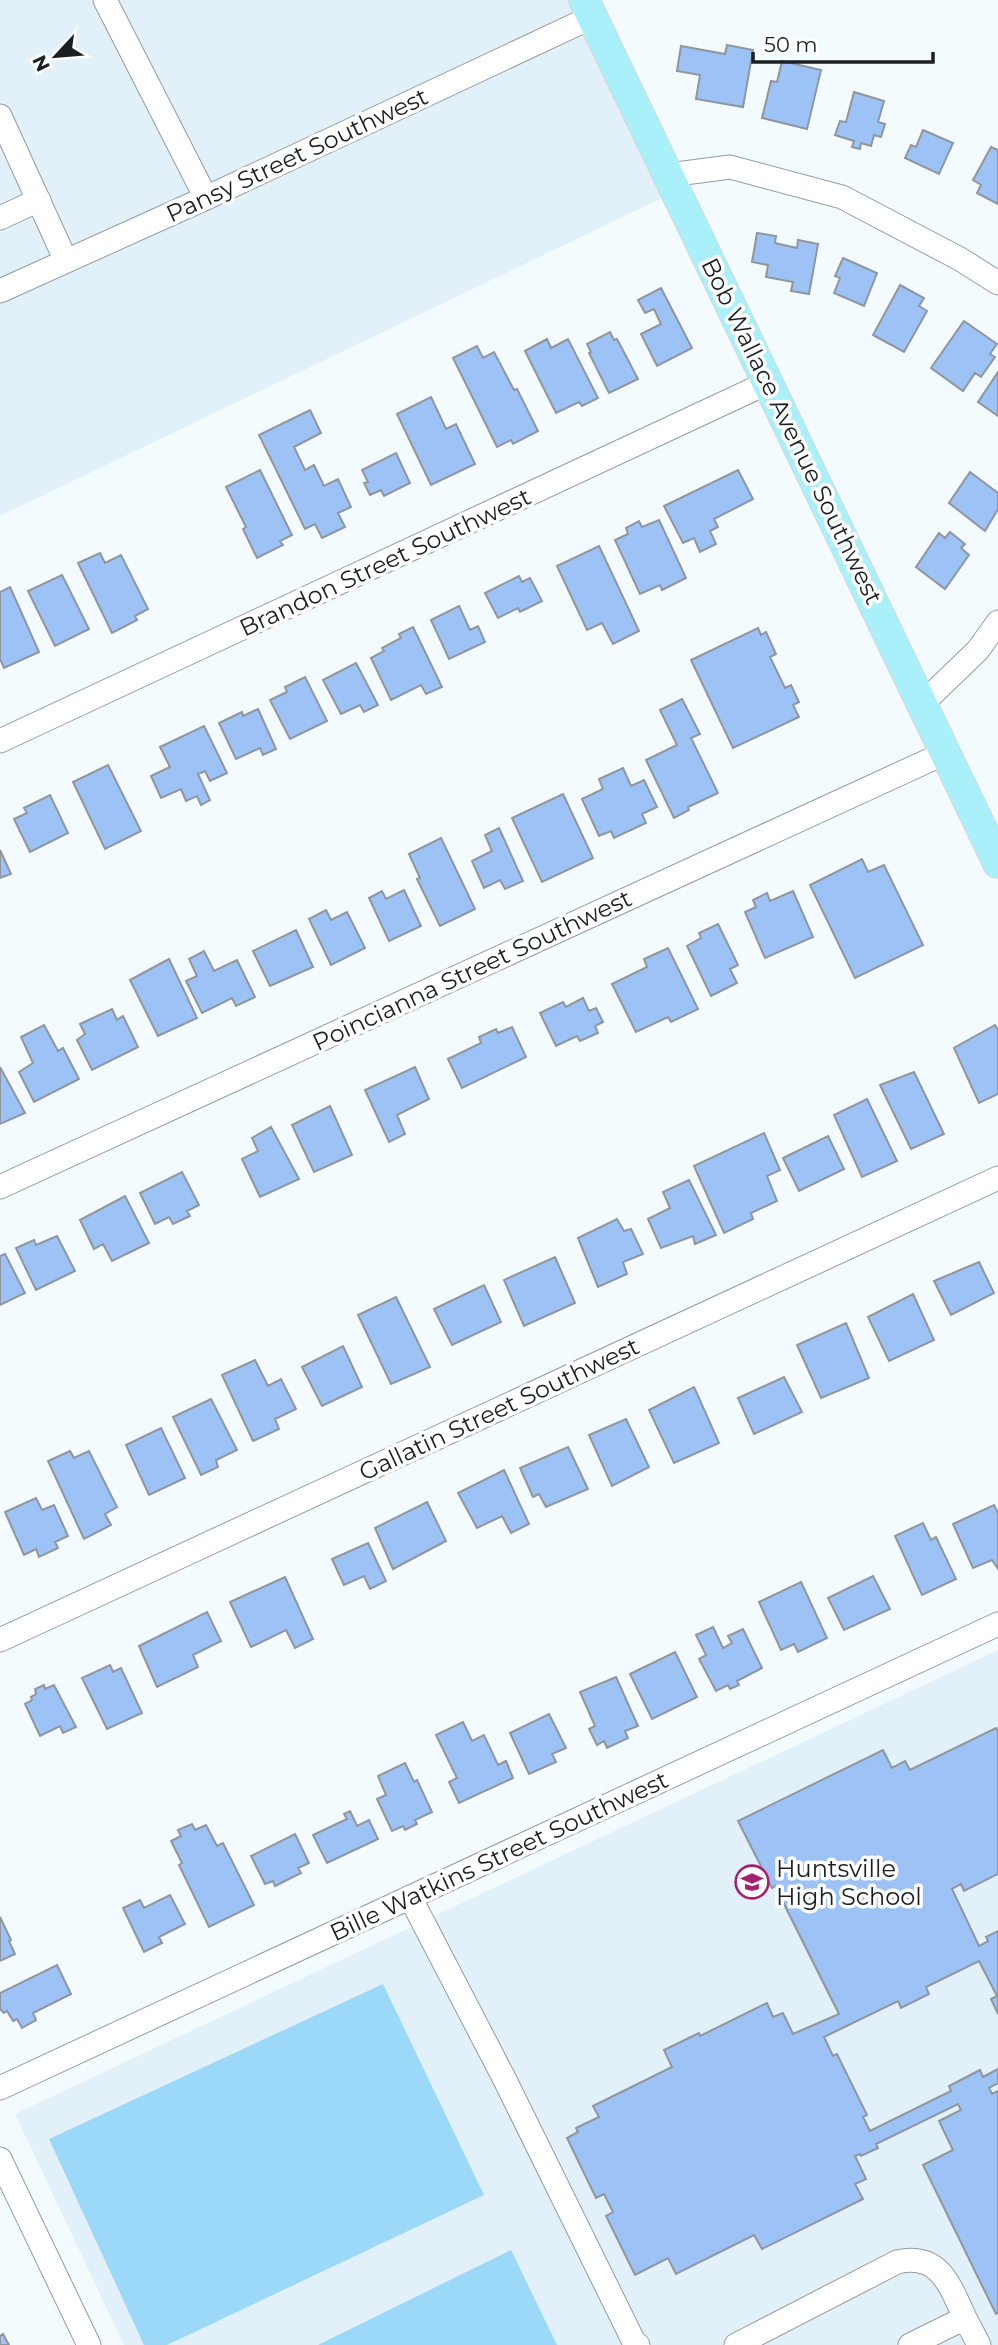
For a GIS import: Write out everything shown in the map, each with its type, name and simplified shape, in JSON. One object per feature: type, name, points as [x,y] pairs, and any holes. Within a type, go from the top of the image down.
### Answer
[{"type":"main road","name":"Bob Wallace Avenue Southwest","points":[[588,8],[998,863]]},
{"type":"street","points":[[105,0],[206,198]]},
{"type":"street","name":"Pansy Street Southwest","points":[[0,291],[206,198],[588,8]]},
{"type":"street","points":[[0,116],[66,261]]},
{"type":"street","points":[[669,175],[730,167],[842,197],[960,259],[998,283]]},
{"type":"street","points":[[0,218],[39,200]]},
{"type":"street","name":"Brandon Street Southwest","points":[[0,741],[769,382]]},
{"type":"street","points":[[922,704],[978,650],[998,622]]},
{"type":"street","name":"Poincianna Street Southwest","points":[[0,1186],[945,753]]},
{"type":"street","name":"Gallatin Street Southwest","points":[[0,1640],[998,1178]]},
{"type":"street","name":"Bille Watkins Street Southwest","points":[[0,2088],[998,1624]]},
{"type":"street","points":[[410,1897],[477,2025],[635,2344],[638,2345]]},
{"type":"street","points":[[0,2159],[89,2345]]},
{"type":"street","points":[[736,2345],[897,2262],[909,2259],[934,2267],[944,2276],[979,2345]]},
{"type":"street","points":[[910,2345],[965,2318]]},
{"type":"shaded area","points":[[0,0],[569,0],[664,197],[0,516]]},
{"type":"shaded area","name":"Huntsville High School","points":[[998,1650],[998,2345],[124,2345],[15,2114]]},
{"type":"shaded area","points":[[383,1984],[484,2195],[167,2345],[144,2345],[49,2139]]},
{"type":"shaded area","points":[[511,2250],[557,2345],[318,2345]]},
{"type":"building","points":[[727,45],[753,50],[743,107],[696,99],[700,75],[677,71],[681,46],[725,54]]},
{"type":"building","points":[[782,61],[821,70],[807,129],[762,118],[771,81],[777,82]]},
{"type":"building","points":[[854,92],[884,101],[878,122],[885,124],[881,137],[874,135],[871,146],[861,143],[860,149],[852,147],[854,141],[835,135],[840,121],[846,122]]},
{"type":"building","points":[[923,130],[953,143],[939,174],[905,158],[911,145],[916,147]]},
{"type":"building","points":[[991,147],[998,150],[998,204],[977,193],[981,185],[973,180]]},
{"type":"building","points":[[757,233],[776,236],[775,243],[797,248],[798,240],[818,244],[809,294],[791,291],[793,282],[766,277],[768,265],[752,262]]},
{"type":"building","points":[[843,258],[877,273],[864,306],[834,293],[840,278],[835,276]]},
{"type":"building","points":[[900,285],[924,298],[919,306],[927,311],[904,352],[873,335]]},
{"type":"building","points":[[661,288],[692,348],[657,366],[641,334],[661,324],[654,309],[645,313],[638,300]]},
{"type":"building","points":[[964,321],[997,344],[990,354],[995,357],[981,377],[975,373],[963,391],[931,368]]},
{"type":"building","points":[[610,332],[614,340],[617,339],[638,379],[609,393],[587,344]]},
{"type":"building","points":[[547,339],[551,348],[568,339],[598,398],[582,406],[579,402],[556,413],[525,351]]},
{"type":"building","points":[[477,346],[483,358],[494,352],[538,431],[513,444],[511,440],[497,447],[453,358]]},
{"type":"building","points":[[998,372],[998,416],[978,402]]},
{"type":"building","points":[[431,397],[446,429],[456,424],[475,464],[431,485],[397,414]]},
{"type":"building","points":[[310,410],[321,433],[294,447],[305,470],[314,465],[324,486],[338,479],[351,507],[338,513],[345,527],[322,538],[315,524],[305,529],[259,435]]},
{"type":"building","points":[[396,453],[410,483],[384,496],[381,490],[370,495],[362,470]]},
{"type":"building","points":[[260,470],[292,535],[280,541],[283,545],[257,558],[243,529],[246,527],[226,487]]},
{"type":"building","points":[[738,470],[753,499],[714,519],[718,527],[710,531],[716,544],[700,552],[694,538],[683,543],[664,506]]},
{"type":"building","points":[[970,472],[998,493],[998,509],[985,531],[949,503]]},
{"type":"building","points":[[659,520],[686,578],[662,590],[660,585],[640,594],[615,540],[628,534],[626,528],[639,521],[642,527]]},
{"type":"building","points":[[950,532],[965,544],[961,548],[969,555],[945,589],[916,567],[939,533],[945,538]]},
{"type":"building","points":[[599,546],[639,631],[613,644],[602,623],[587,630],[557,566]]},
{"type":"building","points":[[100,553],[105,563],[121,555],[148,609],[135,616],[137,620],[112,633],[78,563]]},
{"type":"building","points":[[62,575],[89,629],[55,646],[28,591]]},
{"type":"building","points":[[519,576],[522,582],[530,578],[542,601],[520,612],[518,608],[498,618],[485,593]]},
{"type":"building","points":[[10,587],[39,652],[4,668],[0,659],[0,592]]},
{"type":"building","points":[[459,606],[470,630],[478,626],[485,642],[449,659],[431,620]]},
{"type":"building","points":[[413,627],[442,687],[426,694],[421,685],[391,700],[371,658],[384,651],[382,648],[401,638],[399,634]]},
{"type":"building","points":[[758,628],[761,635],[766,632],[776,654],[770,657],[785,688],[791,685],[799,702],[793,705],[799,717],[733,748],[691,660]]},
{"type":"building","points":[[356,663],[378,705],[364,712],[360,705],[341,714],[323,680]]},
{"type":"building","points":[[305,677],[327,721],[290,739],[270,700],[287,692],[285,687]]},
{"type":"building","points":[[682,699],[700,734],[691,738],[718,793],[688,807],[689,810],[674,818],[646,760],[677,745],[660,710]]},
{"type":"building","points":[[258,709],[276,749],[263,755],[260,748],[236,759],[219,723],[242,712],[243,716]]},
{"type":"building","points":[[204,726],[227,773],[210,781],[205,771],[198,774],[210,800],[201,805],[197,796],[186,801],[181,789],[161,798],[151,776],[170,767],[160,747]]},
{"type":"building","points":[[108,765],[141,831],[105,849],[73,782]]},
{"type":"building","points":[[623,768],[631,786],[644,780],[657,807],[642,814],[646,823],[614,838],[611,831],[599,836],[582,799],[603,789],[599,779]]},
{"type":"building","points":[[563,794],[593,858],[542,882],[512,818]]},
{"type":"building","points":[[50,795],[68,833],[30,852],[14,819],[27,813],[24,808]]},
{"type":"building","points":[[499,828],[523,881],[505,889],[500,880],[484,888],[472,861],[492,851],[485,835]]},
{"type":"building","points":[[441,838],[475,909],[440,926],[417,879],[420,878],[409,854]]},
{"type":"building","points":[[0,850],[11,874],[0,878]]},
{"type":"building","points":[[862,859],[868,872],[884,865],[923,945],[855,978],[810,885]]},
{"type":"building","points":[[404,890],[421,926],[389,941],[369,898],[382,891],[386,899]]},
{"type":"building","points":[[793,891],[813,937],[765,958],[745,912],[756,907],[753,900],[767,893],[770,901]]},
{"type":"building","points":[[326,910],[331,920],[347,912],[365,948],[331,965],[309,919]]},
{"type":"building","points":[[718,924],[738,965],[730,969],[737,983],[711,996],[687,946],[701,938],[699,933]]},
{"type":"building","points":[[296,930],[313,967],[270,986],[253,951]]},
{"type":"building","points":[[668,948],[698,1009],[671,1022],[668,1017],[636,1032],[612,984],[647,967],[644,959]]},
{"type":"building","points":[[204,951],[214,971],[237,960],[255,997],[236,1006],[232,998],[202,1013],[186,981],[197,976],[189,959]]},
{"type":"building","points":[[169,959],[197,1018],[158,1036],[130,980]]},
{"type":"building","points":[[583,998],[589,1011],[596,1008],[603,1022],[595,1026],[598,1033],[580,1041],[577,1036],[556,1046],[540,1013],[563,1002],[566,1007]]},
{"type":"building","points":[[112,1009],[117,1020],[123,1016],[138,1047],[92,1070],[77,1040],[85,1034],[80,1024]]},
{"type":"building","points":[[44,1025],[58,1051],[63,1048],[79,1079],[34,1102],[19,1072],[33,1063],[21,1037]]},
{"type":"building","points":[[995,1025],[998,1030],[998,1094],[979,1103],[954,1048]]},
{"type":"building","points":[[512,1027],[526,1057],[462,1088],[448,1059],[481,1043],[479,1037],[496,1029],[498,1033]]},
{"type":"building","points":[[0,1067],[25,1113],[0,1124]]},
{"type":"building","points":[[415,1067],[429,1099],[397,1115],[405,1134],[389,1142],[365,1090]]},
{"type":"building","points":[[914,1072],[944,1134],[911,1149],[880,1085]]},
{"type":"building","points":[[867,1099],[897,1161],[862,1177],[834,1115]]},
{"type":"building","points":[[330,1106],[352,1155],[314,1172],[292,1125]]},
{"type":"building","points":[[271,1127],[299,1179],[260,1197],[242,1159],[258,1151],[252,1138]]},
{"type":"building","points":[[764,1133],[780,1170],[767,1176],[777,1201],[751,1213],[753,1219],[724,1233],[694,1166]]},
{"type":"building","points":[[828,1136],[844,1169],[799,1191],[783,1158]]},
{"type":"building","points":[[182,1172],[199,1205],[187,1211],[190,1216],[173,1224],[169,1217],[155,1224],[140,1193]]},
{"type":"building","points":[[689,1180],[716,1235],[695,1244],[693,1236],[661,1248],[648,1219],[670,1208],[663,1192]]},
{"type":"building","points":[[125,1196],[149,1243],[112,1261],[103,1244],[94,1249],[80,1220]]},
{"type":"building","points":[[617,1219],[624,1231],[631,1229],[643,1254],[623,1262],[627,1274],[598,1287],[578,1238]]},
{"type":"building","points":[[57,1236],[75,1271],[36,1290],[16,1248],[34,1240],[36,1245]]},
{"type":"building","points":[[5,1254],[25,1293],[0,1305],[0,1256]]},
{"type":"building","points":[[555,1257],[575,1303],[524,1326],[504,1280]]},
{"type":"building","points":[[979,1262],[994,1293],[951,1315],[934,1281]]},
{"type":"building","points":[[484,1285],[501,1322],[452,1345],[434,1309]]},
{"type":"building","points":[[913,1294],[934,1340],[889,1361],[868,1317]]},
{"type":"building","points":[[396,1297],[430,1367],[391,1384],[358,1315]]},
{"type":"building","points":[[846,1323],[869,1378],[821,1398],[797,1345]]},
{"type":"building","points":[[343,1346],[362,1387],[322,1406],[302,1367]]},
{"type":"building","points":[[255,1360],[268,1386],[281,1379],[296,1409],[275,1419],[279,1429],[253,1441],[222,1375]]},
{"type":"building","points":[[784,1377],[802,1412],[754,1434],[738,1398]]},
{"type":"building","points":[[694,1387],[719,1443],[674,1463],[649,1410]]},
{"type":"building","points":[[211,1399],[237,1450],[216,1460],[218,1467],[201,1475],[173,1417]]},
{"type":"building","points":[[626,1419],[649,1467],[612,1486],[589,1435]]},
{"type":"building","points":[[161,1428],[185,1478],[149,1495],[126,1445]]},
{"type":"building","points":[[568,1447],[588,1489],[546,1507],[539,1494],[533,1497],[520,1468]]},
{"type":"building","points":[[70,1451],[74,1458],[89,1451],[117,1507],[105,1514],[111,1525],[84,1539],[48,1461]]},
{"type":"building","points":[[504,1470],[529,1524],[511,1533],[502,1516],[477,1528],[458,1493]]},
{"type":"building","points":[[36,1498],[42,1510],[54,1505],[68,1536],[55,1542],[58,1548],[39,1557],[36,1549],[24,1555],[5,1512]]},
{"type":"building","points":[[427,1502],[446,1541],[393,1569],[375,1528]]},
{"type":"building","points":[[994,1505],[998,1513],[998,1569],[992,1560],[973,1568],[953,1524]]},
{"type":"building","points":[[923,1523],[931,1540],[936,1537],[956,1579],[922,1595],[895,1536]]},
{"type":"building","points":[[368,1543],[386,1581],[370,1589],[364,1576],[344,1585],[332,1559]]},
{"type":"building","points":[[873,1576],[890,1609],[844,1630],[828,1598]]},
{"type":"building","points":[[285,1577],[313,1639],[295,1648],[286,1630],[251,1647],[230,1602]]},
{"type":"building","points":[[801,1582],[827,1638],[798,1652],[794,1644],[781,1650],[759,1602]]},
{"type":"building","points":[[207,1612],[221,1641],[193,1655],[198,1667],[157,1687],[139,1646]]},
{"type":"building","points":[[713,1627],[723,1648],[732,1643],[728,1636],[743,1629],[762,1668],[737,1681],[739,1685],[730,1689],[728,1685],[716,1691],[699,1659],[706,1655],[696,1635]]},
{"type":"building","points":[[675,1652],[697,1697],[652,1719],[630,1674]]},
{"type":"building","points":[[110,1665],[113,1672],[121,1668],[142,1713],[107,1729],[82,1678]]},
{"type":"building","points":[[616,1677],[638,1726],[625,1731],[628,1738],[607,1748],[604,1741],[597,1745],[589,1729],[595,1726],[580,1692]]},
{"type":"building","points":[[44,1685],[45,1689],[54,1685],[76,1727],[63,1733],[60,1726],[40,1736],[25,1704],[36,1694],[35,1689]]},
{"type":"building","points":[[549,1714],[566,1748],[552,1754],[556,1762],[529,1774],[510,1733]]},
{"type":"building","points":[[463,1722],[472,1741],[484,1735],[498,1765],[506,1761],[513,1778],[459,1803],[449,1782],[457,1778],[436,1735]]},
{"type":"building","points":[[996,1728],[998,1874],[964,1891],[961,1884],[952,1889],[979,1946],[988,1941],[986,1937],[998,1931],[998,2014],[991,1999],[997,1996],[979,1961],[926,1987],[929,1994],[901,2008],[898,2001],[824,2037],[833,2056],[837,2054],[867,2115],[863,2117],[870,2131],[951,2091],[949,2086],[980,2070],[983,2077],[998,2069],[998,2083],[989,2088],[992,2094],[998,2091],[998,2313],[996,2314],[923,2165],[953,2150],[939,2121],[961,2110],[958,2104],[876,2144],[878,2148],[855,2156],[866,2179],[855,2184],[863,2199],[762,2249],[754,2235],[676,2274],[668,2258],[635,2275],[606,2216],[613,2212],[604,2194],[596,2198],[567,2138],[578,2132],[576,2128],[599,2117],[593,2106],[672,2067],[664,2050],[699,2033],[700,2036],[767,2003],[773,2017],[783,2013],[793,2034],[839,2014],[775,1886],[772,1888],[738,1821],[883,1750],[892,1768],[905,1761],[910,1770]]},
{"type":"building","points":[[405,1763],[414,1782],[417,1780],[432,1812],[415,1820],[417,1824],[405,1830],[403,1826],[392,1831],[377,1799],[386,1795],[378,1776]]},
{"type":"building","points":[[350,1811],[357,1826],[369,1820],[378,1839],[327,1863],[313,1835],[347,1819],[344,1814]]},
{"type":"building","points":[[192,1824],[195,1830],[206,1825],[217,1846],[223,1843],[254,1905],[209,1927],[179,1865],[182,1863],[171,1841],[181,1836],[178,1830]]},
{"type":"building","points":[[295,1834],[309,1863],[298,1868],[301,1873],[275,1886],[273,1881],[265,1884],[251,1856]]},
{"type":"building","points":[[170,1895],[185,1924],[159,1937],[162,1943],[144,1952],[123,1908],[140,1900],[144,1908]]},
{"type":"building","points":[[0,1917],[15,1954],[0,1961]]},
{"type":"building","points":[[57,1965],[71,1994],[33,2013],[36,2020],[22,2028],[17,2019],[13,2021],[7,2011],[4,2013],[0,2009],[0,1993]]},
{"type":"building","points":[[3,2334],[9,2345],[0,2345],[0,2336]]},
{"type":"place","name":"Huntsville High School","points":[[752,1882]]}]
